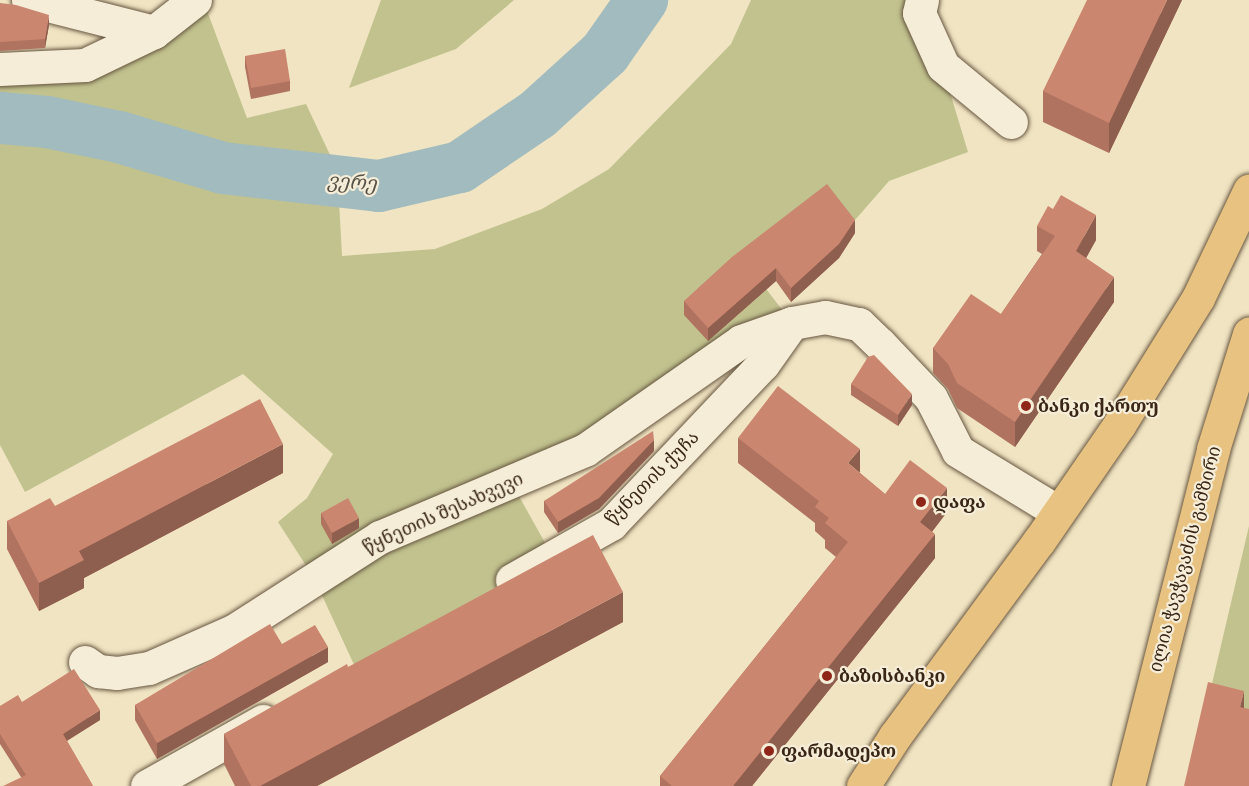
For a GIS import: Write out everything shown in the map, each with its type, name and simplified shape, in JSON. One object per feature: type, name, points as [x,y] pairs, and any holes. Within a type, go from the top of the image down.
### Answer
[{"type":"main road","points":[[863,786],[926,693],[1119,425],[1198,298],[1249,191]]},
{"type":"main road","name":"ილია ჭავჭავაძის გამზირი","points":[[1128,786],[1213,449],[1249,334]]},
{"type":"street","points":[[28,0],[154,32]]},
{"type":"street","points":[[0,69],[85,64],[154,32],[195,0]]},
{"type":"street","points":[[922,0],[919,13],[943,66],[1011,122]]},
{"type":"street","points":[[792,323],[825,317],[859,324],[931,398],[958,451],[1058,512]]},
{"type":"street","name":"წყნეთის ქუჩა","points":[[491,592],[611,524],[763,364],[792,323]]},
{"type":"street","name":"წყნეთის შესახვევი","points":[[86,663],[98,670],[117,673],[149,668],[235,630],[380,537],[585,450],[741,341],[792,323]]},
{"type":"street","points":[[147,786],[285,709]]},
{"type":"green space","points":[[203,0],[247,118],[306,104],[332,159],[209,150],[117,120],[0,103],[0,69],[85,64]]},
{"type":"green space","points":[[381,0],[514,0],[456,49],[349,88]]},
{"type":"green space","points":[[751,0],[922,0],[968,152],[889,181],[855,220],[741,256],[792,323],[511,482],[553,557],[356,669],[314,578],[278,522],[307,498],[333,454],[243,374],[25,492],[0,445],[0,135],[79,143],[171,178],[237,194],[339,201],[342,256],[435,249],[542,209],[609,169],[731,44]]},
{"type":"green space","points":[[1249,526],[1249,786],[1188,786],[1203,722]]},
{"type":"building","points":[[1087,0],[1167,0],[1109,123],[1043,91]]},
{"type":"building","points":[[0,3],[16,5],[49,15],[45,39],[0,42]]},
{"type":"building","points":[[285,49],[290,81],[251,88],[245,56]]},
{"type":"building","points":[[827,184],[855,220],[839,244],[791,288],[776,268],[708,328],[684,301],[732,257]]},
{"type":"building","points":[[1061,195],[1096,215],[1076,251],[1114,277],[1015,422],[957,383],[948,364],[933,348],[971,294],[1001,314],[1055,236],[1037,226],[1048,206],[1053,209]]},
{"type":"building","points":[[874,355],[912,394],[898,415],[851,384],[868,357]]},
{"type":"building","points":[[778,386],[860,449],[848,463],[885,494],[910,460],[947,488],[920,522],[935,534],[733,786],[672,786],[660,776],[848,542],[825,523],[829,518],[815,507],[819,501],[738,438]]},
{"type":"building","points":[[260,399],[283,444],[79,551],[84,560],[39,583],[7,521],[50,498],[55,506]]},
{"type":"building","points":[[653,431],[654,440],[599,498],[558,522],[544,501]]},
{"type":"building","points":[[348,498],[359,518],[332,533],[321,513]]},
{"type":"building","points":[[593,535],[623,592],[260,786],[251,786],[224,734],[347,664],[348,667]]},
{"type":"building","points":[[270,624],[282,644],[315,625],[328,647],[157,743],[135,705]]},
{"type":"building","points":[[74,669],[100,710],[63,734],[93,786],[3,786],[26,775],[0,734],[0,706],[18,695],[22,702]]},
{"type":"building","points":[[1208,682],[1244,691],[1240,707],[1249,709],[1249,786],[1184,786]]},
{"type":"waterway","name":"ვერე","points":[[0,118],[47,122],[119,137],[223,168],[379,186],[460,167],[538,114],[605,53],[642,0]]},
{"type":"place","name":"ბანკი ქართუ","points":[[1026,406]]},
{"type":"place","name":"დაფა","points":[[921,502]]},
{"type":"place","name":"ბაზისბანკი","points":[[827,676]]},
{"type":"place","name":"ფარმადეპო","points":[[769,751]]}]
